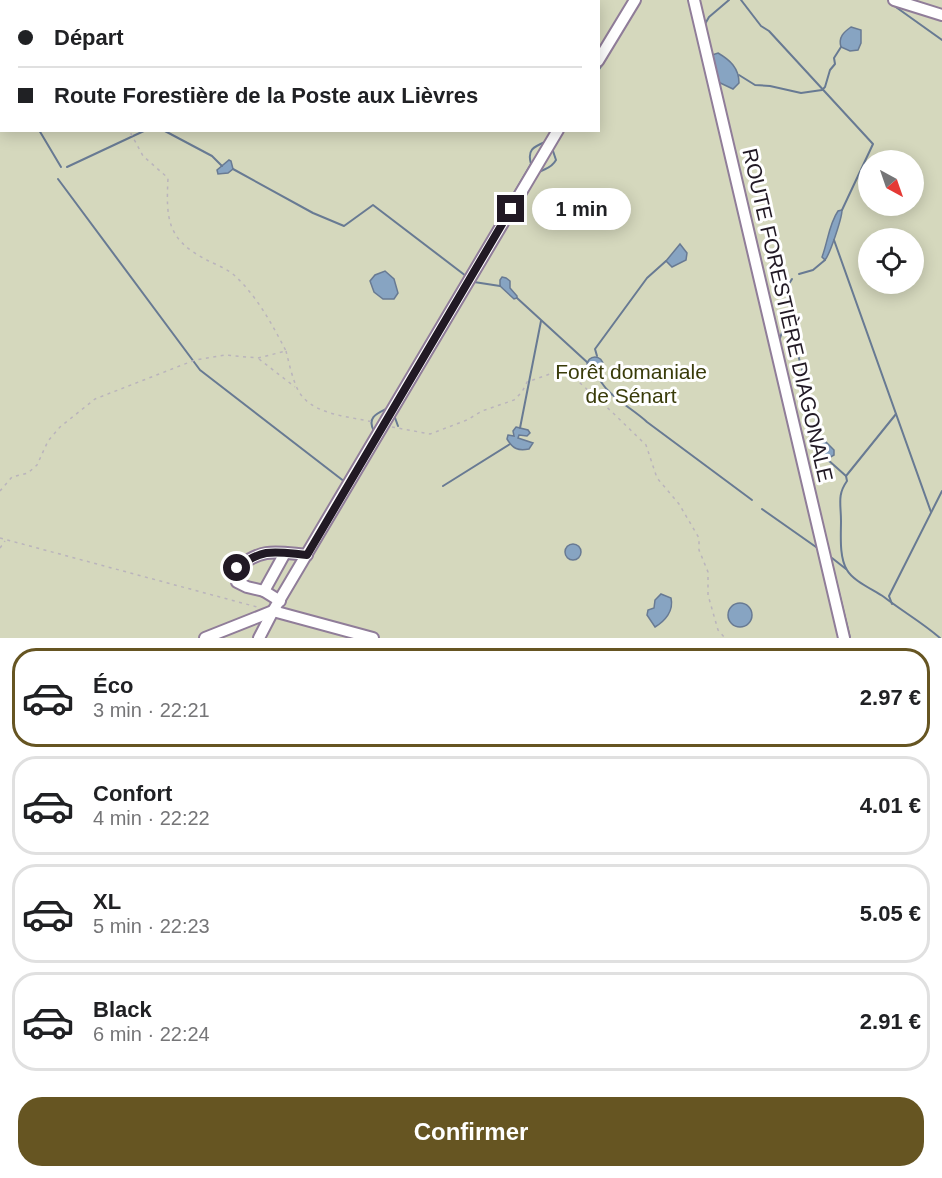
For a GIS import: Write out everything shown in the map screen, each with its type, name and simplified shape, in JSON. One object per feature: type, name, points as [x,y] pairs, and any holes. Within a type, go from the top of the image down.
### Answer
[{"type":"street","points":[[600,58],[635,0]]},
{"type":"street","name":"ROUTE FORESTIÈRE DIAGONALE","points":[[694,0],[844,638]]},
{"type":"street","points":[[894,0],[942,15]]},
{"type":"street","points":[[259,638],[307,555],[376,422],[557,132]]},
{"type":"street","points":[[280,601],[264,591],[237,582],[237,568],[249,558],[267,551],[307,555]]},
{"type":"street","points":[[264,591],[285,553]]},
{"type":"street","points":[[205,638],[273,611],[373,638]]},
{"type":"path","points":[[130,132],[143,156],[168,178],[170,224],[174,236],[192,252],[233,274],[268,315],[285,351],[297,388],[301,395],[320,411],[376,422],[397,429],[430,434],[467,420],[482,411],[514,400],[522,392],[527,382],[553,373],[569,373],[646,445],[657,478],[679,504],[699,538],[699,550],[708,572],[708,595],[718,630],[725,638]]},
{"type":"path","points":[[0,490],[12,477],[28,473],[37,465],[48,441],[60,427],[95,399],[195,360],[225,355],[258,358],[285,351]]},
{"type":"path","points":[[258,358],[297,388]]},
{"type":"path","points":[[0,538],[273,611]]},
{"type":"path","points":[[0,548],[5,540]]},
{"type":"green space","name":"Forêt domaniale de Sénart","points":[[600,0],[942,0],[942,638],[0,638],[0,132],[600,132]]},
{"type":"water","points":[[851,27],[861,30],[861,43],[858,50],[850,51],[841,47],[841,38]]},
{"type":"water","points":[[718,53],[736,69],[739,83],[733,89],[716,81],[712,55]]},
{"type":"water","points":[[229,160],[233,169],[228,173],[218,174],[217,170]]},
{"type":"water","points":[[842,210],[830,251],[825,260],[822,257],[831,227],[838,211]]},
{"type":"water","points":[[680,244],[687,253],[686,260],[672,267],[666,261]]},
{"type":"water","points":[[385,271],[394,279],[398,293],[394,299],[383,299],[374,292],[370,281],[375,275]]},
{"type":"water","points":[[502,277],[510,281],[510,288],[517,298],[514,299],[500,286]]},
{"type":"water","points":[[592,357],[598,357],[603,365],[601,371],[592,373],[587,368],[587,362]]},
{"type":"water","points":[[516,427],[528,430],[530,433],[527,436],[519,435],[518,438],[533,443],[529,449],[516,448],[507,439],[508,435],[514,436],[513,431]]},
{"type":"water","points":[[818,440],[824,440],[834,450],[834,455],[827,459],[819,451]]},
{"type":"water","points":[[573,544],[579,546],[581,552],[579,558],[573,560],[567,558],[565,552],[567,546]]},
{"type":"water","points":[[661,594],[671,598],[672,603],[665,619],[655,627],[647,615],[648,610],[654,608],[655,600]]},
{"type":"water","points":[[740,603],[749,606],[752,615],[749,624],[740,627],[731,624],[728,615],[731,606]]},
{"type":"waterway","points":[[705,24],[709,17],[729,0]]},
{"type":"waterway","points":[[741,0],[761,26],[769,31],[873,144],[842,210]]},
{"type":"waterway","points":[[893,5],[942,40]]},
{"type":"waterway","points":[[739,75],[755,85],[801,93],[822,90],[835,64],[834,58],[841,47]]},
{"type":"waterway","points":[[600,68],[607,57]]},
{"type":"waterway","points":[[40,132],[61,167]]},
{"type":"waterway","points":[[67,167],[142,132]]},
{"type":"waterway","points":[[167,132],[212,156],[222,166]]},
{"type":"waterway","points":[[503,212],[531,164],[532,150],[545,142]]},
{"type":"waterway","points":[[538,173],[550,167],[556,160],[552,148]]},
{"type":"waterway","points":[[233,169],[313,213],[344,226],[373,205],[466,276]]},
{"type":"waterway","points":[[58,179],[200,370],[345,482]]},
{"type":"waterway","points":[[834,240],[931,512]]},
{"type":"waterway","points":[[799,274],[813,270],[825,260]]},
{"type":"waterway","points":[[597,356],[595,349],[647,278],[666,261]]},
{"type":"waterway","points":[[779,341],[792,303],[787,287],[792,279]]},
{"type":"waterway","points":[[474,282],[500,286]]},
{"type":"waterway","points":[[517,298],[588,363]]},
{"type":"waterway","points":[[789,315],[794,332],[792,339],[817,422],[818,440]]},
{"type":"waterway","points":[[520,428],[541,321]]},
{"type":"waterway","points":[[596,372],[605,388],[618,400],[752,500]]},
{"type":"waterway","points":[[374,431],[372,419],[388,408]]},
{"type":"waterway","points":[[846,476],[896,414]]},
{"type":"waterway","points":[[394,415],[398,426]]},
{"type":"waterway","points":[[443,486],[510,444]]},
{"type":"waterway","points":[[827,459],[846,476],[847,481],[840,500],[842,552],[847,570],[859,582],[884,597],[940,638]]},
{"type":"waterway","points":[[892,604],[889,596],[942,491]]},
{"type":"waterway","points":[[762,509],[816,547]]},
{"type":"waterway","points":[[830,556],[850,638]]},
{"type":"waterway","points":[[832,558],[846,569]]},
{"type":"route","points":[[237,568],[249,558],[267,551],[307,555],[511,209]]}]
